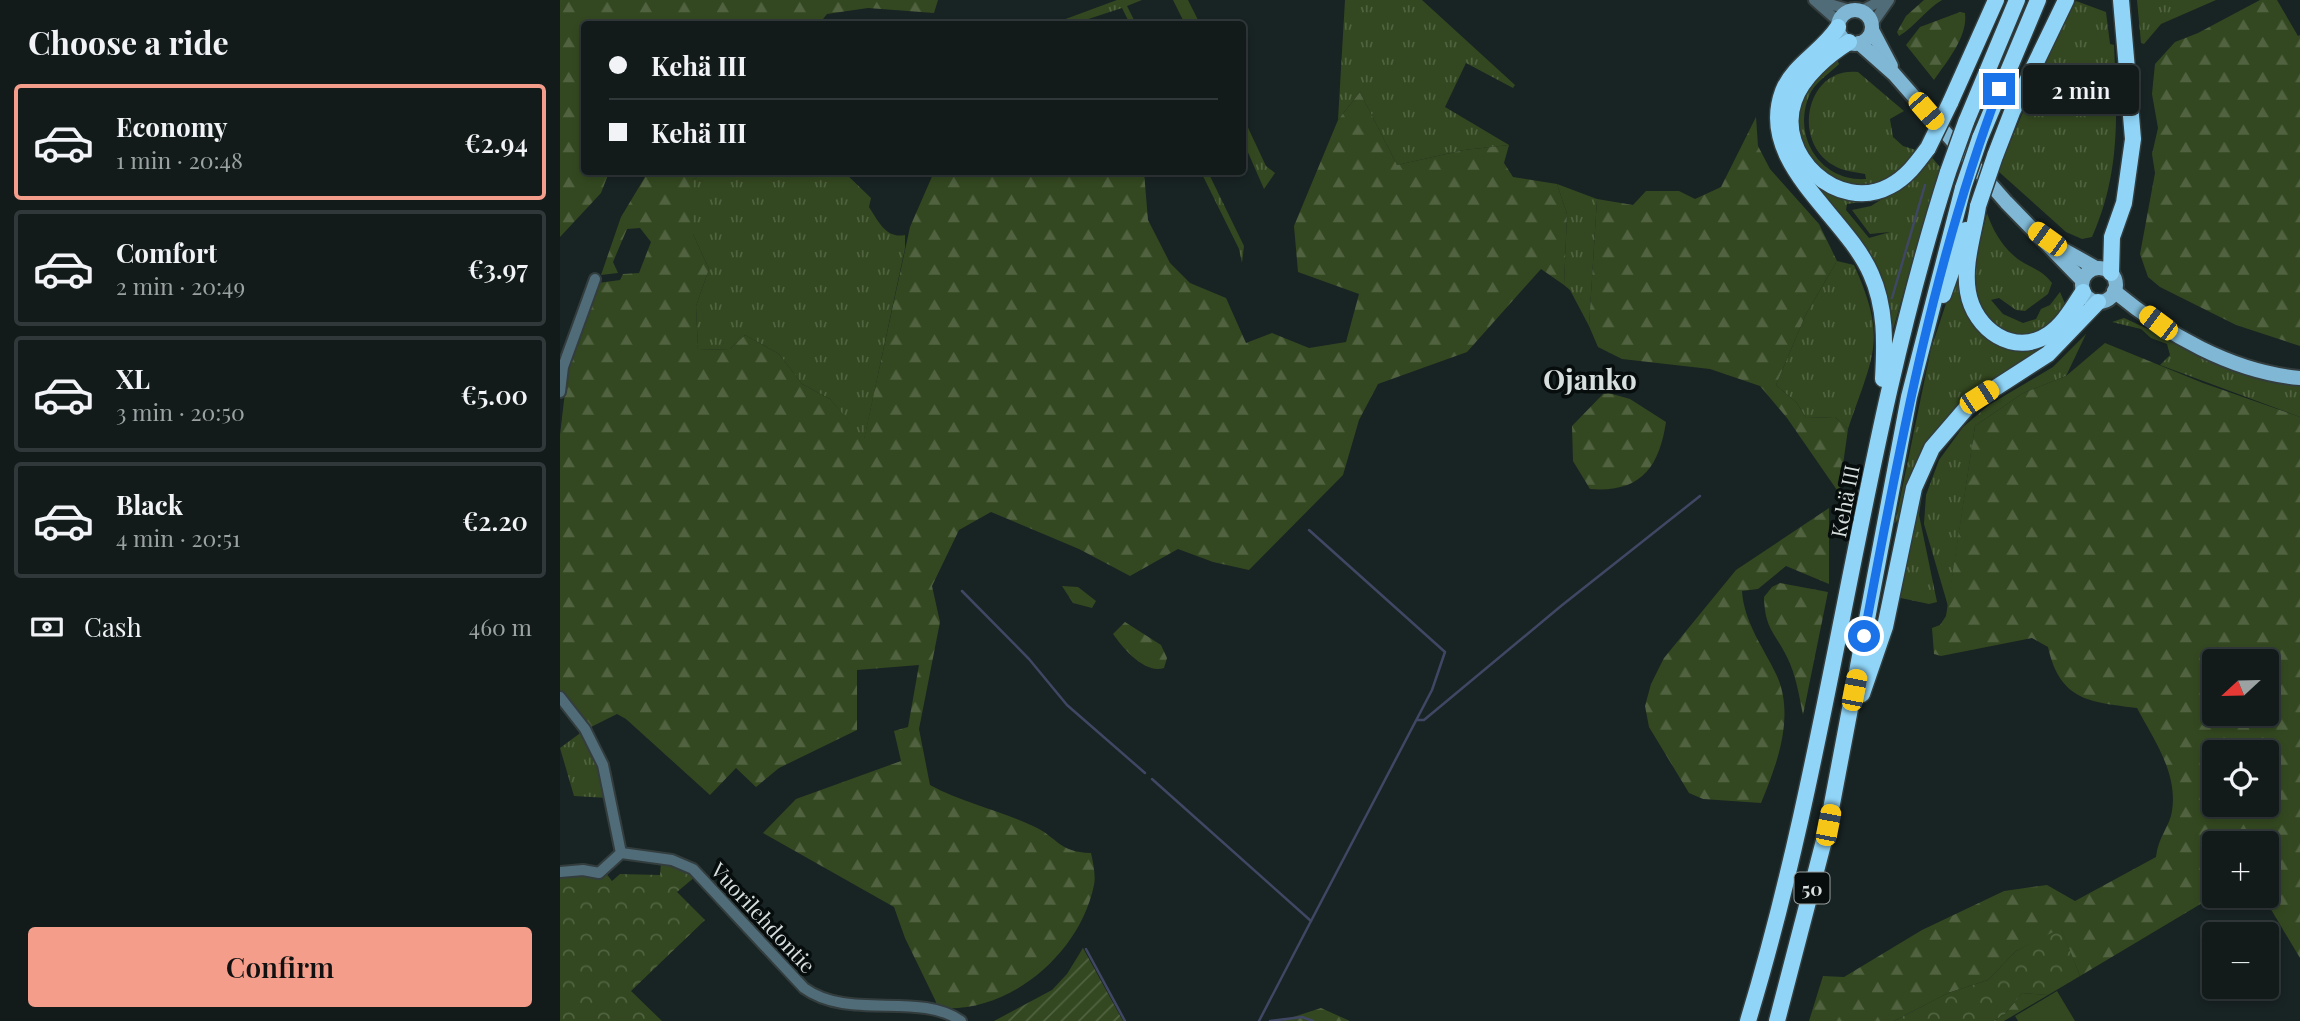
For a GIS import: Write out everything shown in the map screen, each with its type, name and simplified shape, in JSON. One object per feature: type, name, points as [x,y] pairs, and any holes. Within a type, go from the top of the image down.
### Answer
[{"type":"highway","points":[[1854,43],[1804,81],[1794,101],[1791,121],[1793,137],[1808,169],[1835,187],[1870,192],[1898,182],[1928,148],[1996,0]]},
{"type":"highway","name":"Kehä III","points":[[1748,1021],[1797,834],[1881,427],[1914,286],[1966,122],[2017,0]]},
{"type":"highway","name":"50","points":[[1777,1021],[1828,825],[1928,314],[1962,188],[2038,0]]},
{"type":"highway","points":[[1902,436],[1944,291],[2012,112],[2066,0]]},
{"type":"highway","points":[[2103,271],[2123,203],[2133,139],[2121,0]]},
{"type":"highway","points":[[1838,24],[1791,76],[1784,89],[1778,111],[1779,135],[1793,170],[1848,234],[1873,277],[1885,337],[1881,427]]},
{"type":"highway","points":[[1978,206],[1967,284],[1972,308],[1990,332],[2008,341],[2038,340],[2055,329],[2083,286]]},
{"type":"highway","points":[[1828,825],[1846,774],[1862,696],[1885,627],[1914,488],[1924,461],[1948,425],[1969,405],[2048,354],[2100,302]]},
{"type":"main road","points":[[1894,74],[1872,27],[1856,11],[1838,24],[1843,39],[1854,43],[1894,74],[2100,302],[2158,323]]},
{"type":"main road","points":[[1854,43],[1867,39],[1872,27]]},
{"type":"main road","points":[[2031,228],[2103,271],[2115,283],[2114,291],[2100,302]]},
{"type":"main road","points":[[2083,286],[2103,271]]},
{"type":"main road","points":[[2114,291],[2188,342],[2277,376],[2300,378]]},
{"type":"street","points":[[1815,0],[1856,11],[1882,0]]},
{"type":"street","points":[[1815,0],[1838,24]]},
{"type":"street","points":[[1872,27],[1889,0]]},
{"type":"street","points":[[560,392],[563,366],[595,279]]},
{"type":"street","points":[[560,697],[585,729],[603,765],[621,853],[599,873],[583,870],[560,872]]},
{"type":"street","name":"Vuorilehdontie","points":[[621,853],[672,860],[693,869],[804,988],[821,1002],[839,1009],[862,1011],[938,1012],[961,1021]]},
{"type":"green space","points":[[560,0],[938,0],[934,13],[868,8],[827,14],[821,21],[581,21],[581,175],[608,175],[601,193],[560,237]]},
{"type":"green space","points":[[1117,0],[1142,0],[1127,6],[1134,21],[1128,21],[1122,8],[1082,21],[1060,21]]},
{"type":"green space","points":[[1173,0],[1188,0],[1198,21],[1184,21]]},
{"type":"green space","points":[[1345,0],[1422,0],[1515,85],[1513,88],[1466,63],[1445,107],[1509,145],[1464,150],[1397,165],[1360,92],[1338,120]]},
{"type":"green space","points":[[1924,0],[1942,0],[1899,36],[1897,32],[1906,16]]},
{"type":"green space","points":[[2137,0],[2216,0],[2161,24],[2144,44],[2141,43]]},
{"type":"green space","points":[[2260,0],[2277,0],[2298,36],[2300,35],[2300,346],[2236,325],[2160,287],[2148,277],[2140,254],[2155,173],[2152,154],[2158,128],[2152,94],[2155,64],[2175,42],[2198,33]]},
{"type":"green space","points":[[2076,1],[2106,12],[2110,44],[2114,45],[2116,95],[2115,142],[2108,189],[2092,237],[2082,239],[2066,232],[1998,171],[2049,51]]},
{"type":"green space","points":[[1960,12],[1965,13],[1965,22],[1960,40],[1934,80],[1906,45],[1920,27]]},
{"type":"green space","points":[[1836,57],[1839,64],[1818,83],[1809,96],[1804,127],[1808,141],[1814,154],[1836,173],[1850,178],[1866,179],[1865,174],[1837,167],[1820,154],[1812,139],[1809,123],[1817,92],[1827,80],[1841,73],[1858,72],[1904,111],[1890,119],[1893,137],[1903,146],[1919,151],[1898,172],[1879,184],[1855,187],[1839,182],[1812,162],[1803,148],[1797,115],[1801,98],[1811,81]]},
{"type":"green space","points":[[1801,79],[1795,156],[1861,196],[1929,154],[1940,167],[1890,340],[1864,248],[1854,231],[1806,179],[1781,132]],"holes":[[[1882,199],[1871,206],[1852,210],[1870,234],[1890,232],[1869,238],[1846,210],[1847,204]]]},
{"type":"green space","points":[[1360,92],[1397,165],[1464,150],[1509,145],[1504,163],[1513,177],[1557,184],[1567,214],[1564,285],[1541,269],[1467,352],[1378,384],[1359,420],[1343,475],[1249,570],[1213,562],[1178,549],[1130,576],[1079,549],[991,512],[959,530],[932,586],[940,622],[919,729],[930,785],[1033,826],[1072,850],[1091,853],[1095,881],[1086,910],[1074,934],[1057,956],[1037,975],[1015,990],[991,1001],[965,1007],[939,1008],[905,938],[894,907],[763,833],[796,799],[901,761],[894,731],[908,727],[919,665],[857,670],[857,730],[779,768],[756,787],[736,768],[710,795],[626,719],[617,714],[589,728],[560,692],[560,435],[568,366],[598,283],[620,280],[623,274],[639,273],[651,242],[640,228],[627,229],[613,262],[618,273],[601,275],[621,217],[646,175],[699,175],[693,180],[693,234],[709,269],[696,306],[698,350],[730,349],[745,335],[779,354],[802,384],[830,399],[864,439],[910,227],[933,175],[1144,175],[1148,220],[1170,263],[1190,283],[1226,298],[1246,343],[1272,333],[1309,348],[1346,342],[1359,294],[1298,272],[1294,226],[1338,120]]},
{"type":"green space","points":[[1756,117],[1758,146],[1770,169],[1819,224],[1837,261],[1806,314],[1776,385],[1797,403],[1806,418],[1835,417],[1848,429],[1839,493],[1787,418],[1760,386],[1710,369],[1622,359],[1598,347],[1589,326],[1597,199],[1633,205],[1646,191],[1679,191],[1695,199],[1721,187]]},
{"type":"green space","points":[[1246,124],[1266,166],[1275,173],[1264,189],[1246,148]]},
{"type":"green space","points":[[699,175],[847,175],[871,198],[869,207],[883,228],[898,236],[905,235],[905,248],[864,440],[830,399],[802,384],[779,354],[745,335],[730,349],[698,350],[696,306],[709,269],[693,234],[693,180]]},
{"type":"green space","points":[[1202,175],[1209,175],[1244,246],[1242,263],[1239,249]]},
{"type":"green space","points":[[1557,184],[1597,199],[1589,326],[1570,290],[1564,285],[1567,214]]},
{"type":"green space","points":[[1987,213],[2006,248],[2017,259],[2043,273],[2052,283],[2048,294],[2025,311],[2016,310],[1999,298],[1991,300],[2003,314],[2023,323],[2036,319],[2041,309],[2050,305],[2060,292],[2066,306],[2045,328],[2036,333],[2027,336],[2007,332],[1982,317],[1971,279]]},
{"type":"green space","points":[[1962,255],[1983,332],[2049,339],[2048,349],[1962,403],[1903,515],[1895,523],[1931,349]]},
{"type":"green space","points":[[1837,261],[1854,265],[1865,291],[1874,330],[1870,364],[1848,429],[1835,417],[1806,418],[1797,403],[1776,385],[1806,314]]},
{"type":"green space","points":[[2124,318],[2248,375],[2300,384],[2300,417],[2160,365],[2170,355],[2167,344],[2151,338],[2141,329],[2112,322]]},
{"type":"green space","points":[[2088,321],[2059,356],[1981,404],[1962,422],[1936,457],[1923,487],[1919,515],[1937,602],[1929,604],[1896,597],[1927,469],[1960,419]]},
{"type":"green space","points":[[2086,334],[2066,376],[2023,393],[1975,426],[1948,606],[1924,524],[1926,495],[1939,460],[1963,427],[1989,405],[2053,367]]},
{"type":"green space","points":[[2105,343],[2203,383],[2300,417],[2300,958],[2270,908],[2279,908],[2279,831],[2202,831],[2202,903],[2080,976],[2061,929],[2016,951],[1988,980],[1948,993],[1894,1021],[1809,1021],[1823,976],[1844,977],[1922,930],[2004,891],[2047,885],[2075,901],[2156,857],[2169,822],[2173,797],[2168,770],[2137,708],[2105,704],[2079,696],[2060,678],[2048,647],[2032,638],[1941,656],[1934,654],[1932,628],[1940,625],[1946,616],[1975,426],[2023,393],[2066,376]]},
{"type":"green space","points":[[1605,392],[1630,399],[1666,422],[1658,452],[1644,474],[1622,487],[1590,489],[1573,461],[1572,426]]},
{"type":"green space","points":[[1829,508],[1829,584],[1786,566],[1758,589],[1742,591],[1746,614],[1777,676],[1784,708],[1782,740],[1761,803],[1703,799],[1689,793],[1649,727],[1645,706],[1651,684],[1664,658],[1736,570]]},
{"type":"green space","points":[[1780,583],[1828,592],[1803,715],[1793,671],[1766,616],[1764,597],[1772,587]]},
{"type":"green space","points":[[1062,586],[1078,587],[1096,601],[1092,608],[1073,603]]},
{"type":"green space","points":[[1125,622],[1161,645],[1167,658],[1164,668],[1156,669],[1142,664],[1122,646],[1113,634]]},
{"type":"green space","points":[[583,731],[601,766],[608,798],[574,796],[560,748]]},
{"type":"green space","points":[[661,862],[673,863],[696,876],[677,892],[705,920],[631,991],[662,1021],[560,1021],[560,875],[605,872],[612,881],[620,874],[660,875]]},
{"type":"green space","points":[[2061,928],[2080,976],[2048,995],[2022,993],[2004,1015],[1993,1021],[1894,1021],[1948,993],[1988,980],[2016,951]]},
{"type":"green space","points":[[1083,948],[1123,1021],[994,1021],[1052,990],[1067,974]]},
{"type":"green space","points":[[2057,991],[2075,1021],[2018,1021],[2015,1016]]},
{"type":"green space","points":[[2022,993],[2048,995],[2004,1021],[1993,1021],[2004,1015]]},
{"type":"green space","points":[[1321,1008],[1350,1021],[1281,1021]]},
{"type":"waterway","points":[[1892,298],[1925,185]]},
{"type":"waterway","points":[[1417,720],[1424,720],[1561,606],[1700,496]]},
{"type":"waterway","points":[[1309,530],[1445,652],[1432,690],[1311,921]]},
{"type":"waterway","points":[[962,591],[1029,659],[1067,705],[1145,773]]},
{"type":"waterway","points":[[1152,779],[1311,921],[1259,1021]]},
{"type":"waterway","points":[[1086,949],[1125,1021]]},
{"type":"waterway","points":[[1270,1021],[1302,1017],[1313,1021]]},
{"type":"district","name":"Ojanko","points":[[1590,378]]},
{"type":"route","points":[[1864,636],[1909,397],[1928,314],[1962,188],[1999,89]]}]
